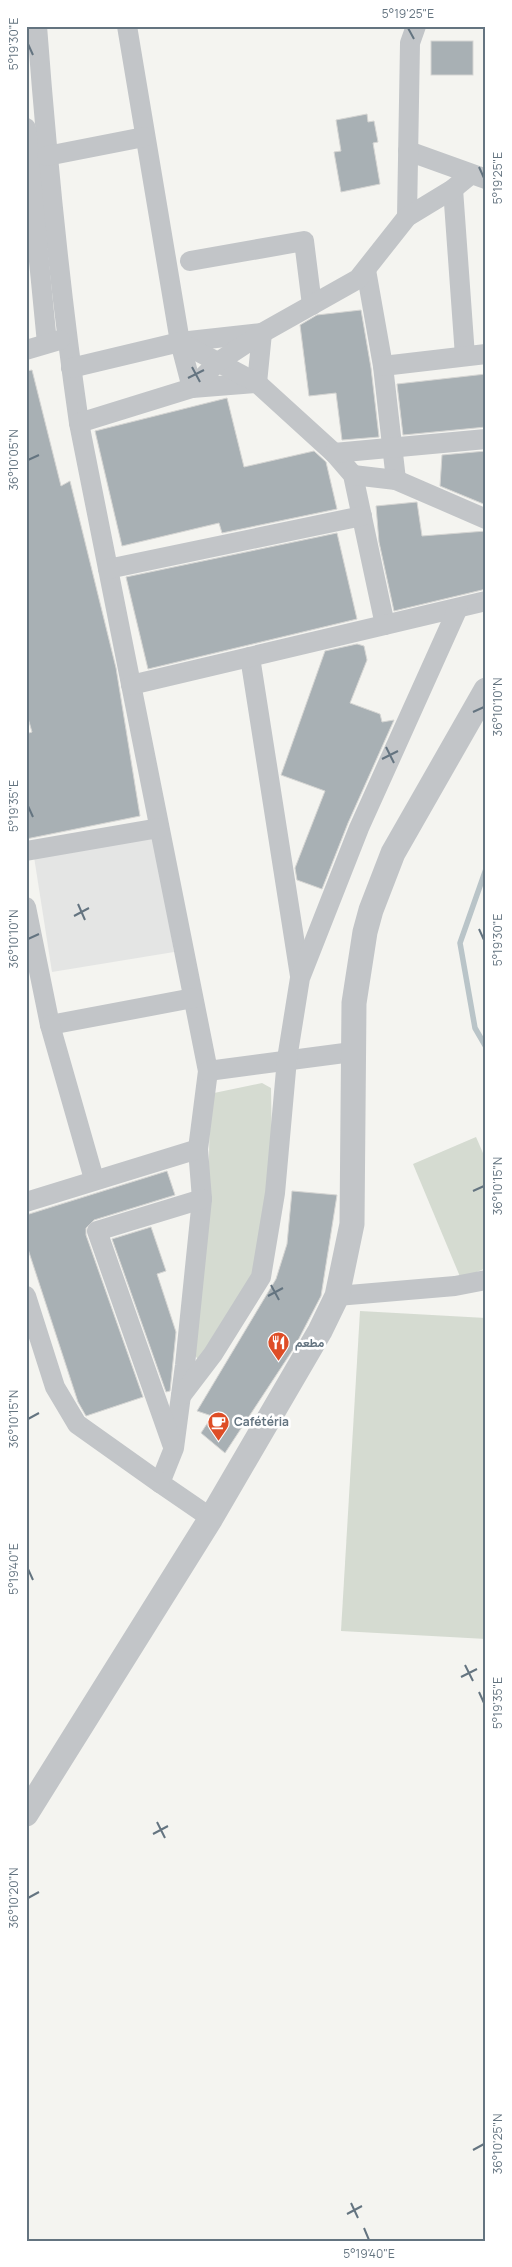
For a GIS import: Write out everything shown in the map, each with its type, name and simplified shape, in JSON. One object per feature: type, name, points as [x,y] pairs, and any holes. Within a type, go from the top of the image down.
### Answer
[{"type":"street","points":[[37,26],[35,159],[31,229],[47,343]]},
{"type":"street","points":[[127,26],[144,137],[180,342],[192,388]]},
{"type":"street","points":[[407,217],[410,43],[416,26]]},
{"type":"street","points":[[26,128],[35,159],[79,423],[208,1071],[198,1149],[202,1199],[180,1397],[174,1448],[160,1483]]},
{"type":"street","points":[[35,159],[144,137]]},
{"type":"street","points":[[408,151],[478,177]]},
{"type":"street","points":[[192,388],[218,362],[262,333],[358,279],[407,217],[453,189],[478,177]]},
{"type":"street","points":[[453,189],[465,356]]},
{"type":"street","points":[[190,261],[304,241],[312,305]]},
{"type":"street","points":[[366,270],[383,366],[396,480]]},
{"type":"street","points":[[71,368],[180,342],[262,333]]},
{"type":"street","points":[[257,383],[262,333]]},
{"type":"street","points":[[26,350],[66,338]]},
{"type":"street","points":[[180,342],[257,383],[334,453],[353,475],[386,625]]},
{"type":"street","points":[[383,366],[486,354]]},
{"type":"street","points":[[79,423],[192,388],[257,383]]},
{"type":"street","points":[[334,453],[486,439]]},
{"type":"street","points":[[353,475],[396,480],[486,519]]},
{"type":"street","points":[[108,569],[362,516]]},
{"type":"street","points":[[131,685],[486,601]]},
{"type":"street","points":[[180,1397],[213,1354],[261,1277],[275,1194],[287,1059],[300,978],[359,828],[458,608]]},
{"type":"street","points":[[250,657],[300,978]]},
{"type":"street","points":[[26,1814],[211,1518],[306,1355],[337,1296],[346,1260],[353,1206],[352,1052],[358,967],[371,910],[393,853],[486,690]]},
{"type":"street","points":[[26,850],[159,828]]},
{"type":"street","points":[[26,907],[50,1026],[94,1180]]},
{"type":"street","points":[[50,1026],[193,998]]},
{"type":"street","points":[[208,1071],[287,1059],[352,1052]]},
{"type":"street","points":[[26,1202],[198,1149]]},
{"type":"street","points":[[174,1448],[97,1232],[202,1199]]},
{"type":"street","points":[[337,1296],[455,1286],[486,1280]]},
{"type":"street","points":[[26,1296],[55,1387],[77,1424],[211,1518]]},
{"type":"shaded area","points":[[156,837],[174,952],[52,972],[34,857]]},
{"type":"shaded area","points":[[262,1083],[271,1088],[272,1150],[258,1272],[199,1360],[196,1357],[196,1349],[208,1214],[210,1101],[214,1093]]},
{"type":"shaded area","points":[[476,1137],[486,1160],[486,1268],[461,1279],[413,1164]]},
{"type":"shaded area","points":[[360,1311],[486,1318],[486,1639],[341,1631]]},
{"type":"building","points":[[431,41],[473,41],[473,75],[431,75]]},
{"type":"building","points":[[367,114],[368,122],[374,121],[378,142],[373,143],[380,184],[341,192],[334,152],[341,151],[336,120]]},
{"type":"building","points":[[361,310],[371,368],[379,437],[342,440],[336,393],[309,396],[300,325],[317,315]]},
{"type":"building","points":[[32,370],[61,486],[70,481],[116,668],[140,816],[26,839],[26,734],[32,732],[26,711],[26,371]]},
{"type":"building","points":[[486,374],[486,427],[403,435],[397,384]]},
{"type":"building","points":[[227,398],[244,467],[314,451],[326,462],[337,509],[222,533],[219,523],[122,546],[95,431]]},
{"type":"building","points":[[486,451],[486,505],[440,486],[442,455]]},
{"type":"building","points":[[417,502],[422,536],[486,531],[486,589],[394,611],[379,542],[376,506]]},
{"type":"building","points":[[337,533],[357,619],[148,669],[126,577]]},
{"type":"building","points":[[357,644],[364,646],[367,660],[350,703],[380,714],[382,722],[394,720],[348,823],[322,889],[297,880],[295,868],[325,791],[281,775],[325,651]]},
{"type":"building","points":[[167,1171],[175,1195],[94,1220],[86,1228],[86,1235],[143,1397],[86,1416],[78,1402],[26,1243],[26,1215]]},
{"type":"building","points":[[292,1191],[337,1195],[321,1296],[294,1348],[225,1453],[201,1433],[212,1416],[197,1411],[276,1279],[287,1244]]},
{"type":"building","points":[[151,1227],[166,1271],[157,1274],[176,1332],[170,1391],[166,1392],[112,1239]]},
{"type":"waterway","points":[[486,869],[460,943],[475,1028],[486,1047]]},
{"type":"place","name":"مطعم","points":[[279,1362]]},
{"type":"place","name":"Cafétéria","points":[[218,1441]]}]
